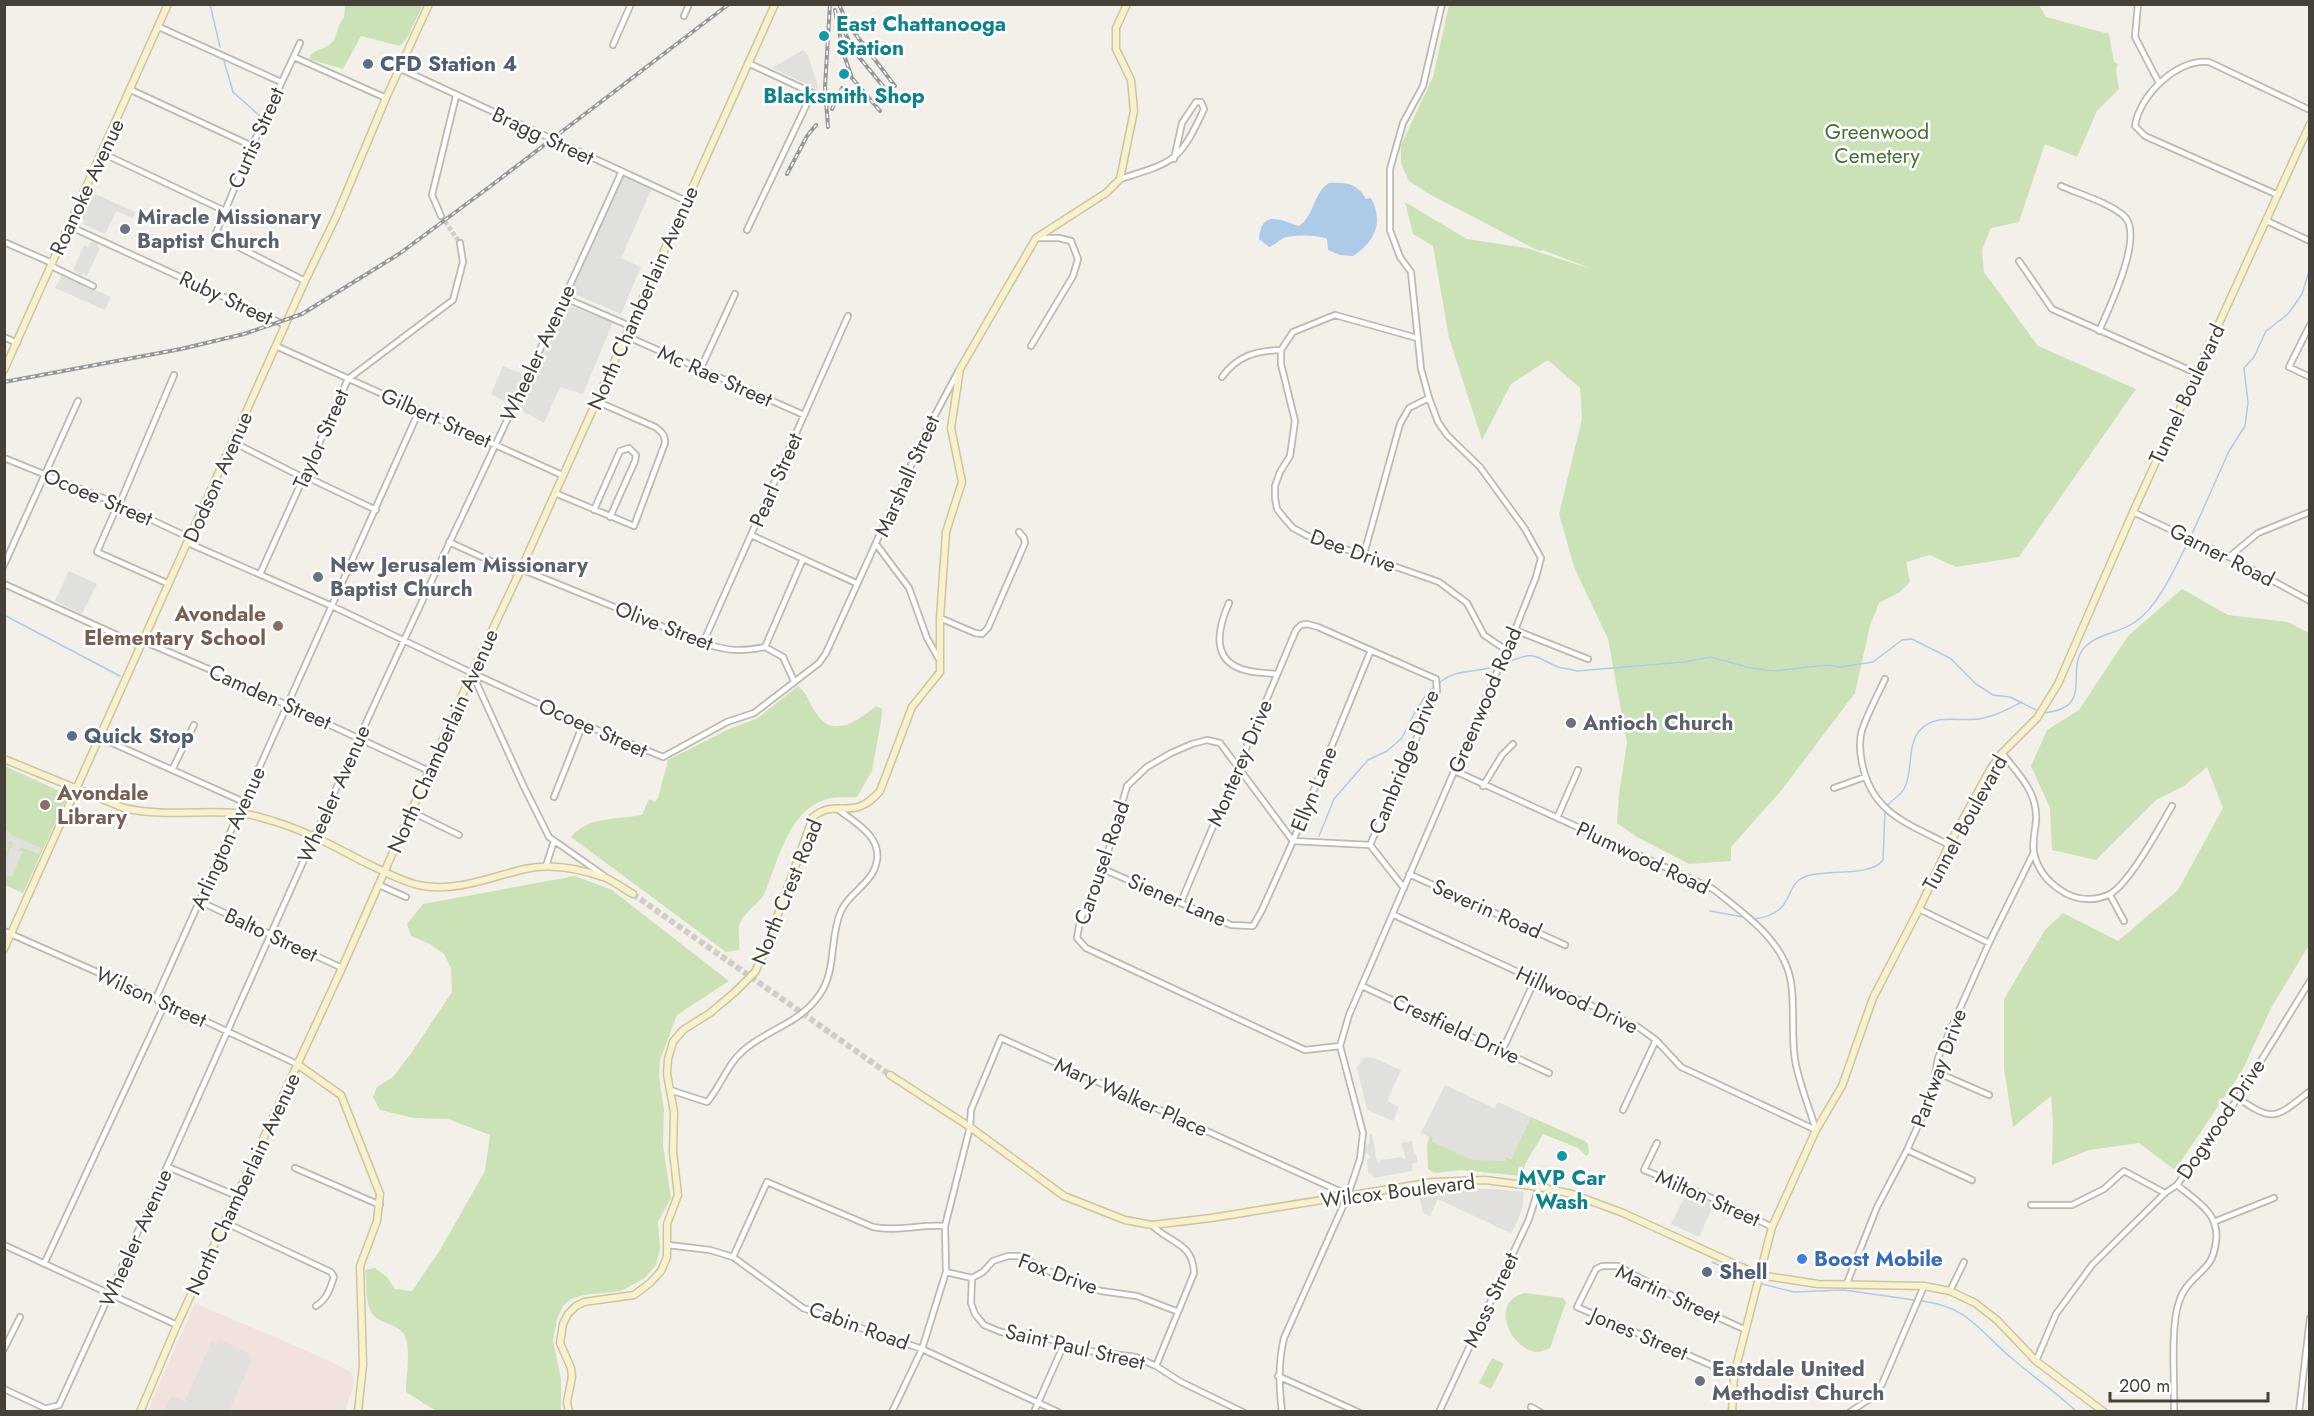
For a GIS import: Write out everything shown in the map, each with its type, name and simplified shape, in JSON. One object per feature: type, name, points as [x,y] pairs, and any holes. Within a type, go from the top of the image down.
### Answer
[{"type":"main road","name":"Roanoke Avenue","points":[[4,370],[168,4]]},
{"type":"main road","name":"Dodson Avenue","points":[[4,949],[285,325],[336,217],[429,4]]},
{"type":"main road","name":"North Chamberlain Avenue","points":[[140,1412],[177,1325],[342,968],[472,673],[775,4]]},
{"type":"main road","points":[[1120,179],[1134,111],[1131,80],[1116,49],[1116,27],[1127,4]]},
{"type":"main road","name":"Tunnel Boulevard","points":[[1732,1412],[1734,1375],[1772,1227],[1816,1130],[1842,1086],[1873,998],[1949,845],[1991,768],[2002,753],[2037,718],[2058,684],[2133,512],[2310,124]]},
{"type":"main road","name":"North Crest Road","points":[[569,1412],[567,1402],[572,1377],[571,1368],[560,1343],[562,1324],[568,1314],[584,1302],[634,1295],[661,1271],[667,1257],[667,1224],[678,1195],[678,1183],[674,1173],[674,1112],[668,1059],[673,1042],[683,1030],[710,1013],[755,972],[813,817],[821,811],[862,807],[872,801],[880,791],[912,707],[936,678],[941,663],[940,618],[946,532],[962,482],[951,428],[960,369],[1036,238],[1106,193],[1120,179]]},
{"type":"main road","points":[[4,759],[137,811],[183,814],[239,813],[274,822],[315,837],[385,873],[418,885],[438,887],[469,884],[527,868],[546,866],[562,867],[607,878],[633,894]]},
{"type":"main road","points":[[297,1064],[341,1095],[380,1194],[377,1221],[360,1266],[363,1365],[358,1412]]},
{"type":"main road","name":"Wilcox Boulevard","points":[[890,1075],[970,1127],[1064,1196],[1125,1220],[1152,1225],[1211,1218],[1424,1183],[1470,1179],[1539,1187],[1572,1194],[1623,1213],[1759,1275],[1818,1284],[1924,1286],[1950,1291],[1975,1303],[1997,1320],[2037,1361],[2104,1412]]},
{"type":"street","points":[[613,45],[631,4]]},
{"type":"street","points":[[684,16],[689,4]]},
{"type":"street","name":"Greenwood Road","points":[[1340,1046],[1362,986],[1394,915],[1409,874],[1515,630],[1541,558],[1525,530],[1480,466],[1447,435],[1438,422],[1421,369],[1411,272],[1400,257],[1390,230],[1390,169],[1403,123],[1423,86],[1442,4]]},
{"type":"street","points":[[2138,4],[2135,38],[2159,83]]},
{"type":"street","points":[[159,27],[281,82]]},
{"type":"street","name":"Curtis Street","points":[[300,43],[223,210],[214,235],[305,281]]},
{"type":"street","points":[[294,57],[386,98]]},
{"type":"street","points":[[2278,195],[2145,136],[2135,126],[2137,113],[2159,83],[2196,60],[2209,62],[2310,110]]},
{"type":"street","points":[[748,63],[819,96]]},
{"type":"street","name":"Bragg Street","points":[[401,69],[621,173],[686,201]]},
{"type":"street","points":[[131,90],[252,146]]},
{"type":"street","points":[[747,230],[812,93]]},
{"type":"street","points":[[441,216],[432,195],[456,96]]},
{"type":"street","points":[[1120,179],[1156,168],[1174,159],[1195,129],[1204,109],[1201,102],[1196,102],[1182,123],[1174,159]]},
{"type":"street","points":[[102,153],[223,210]]},
{"type":"street","name":"Wheeler Avenue","points":[[47,1410],[59,1404],[111,1294],[403,641],[565,298],[621,173]]},
{"type":"street","points":[[2061,186],[2116,210],[2125,216],[2130,224],[2132,235],[2121,278],[2099,331]]},
{"type":"street","points":[[2267,220],[2310,241]]},
{"type":"street","name":"Ruby Street","points":[[69,226],[285,325]]},
{"type":"street","points":[[1031,346],[1073,276],[1077,259],[1071,241],[1059,238],[1036,238]]},
{"type":"street","points":[[4,242],[93,286]]},
{"type":"street","name":"Taylor Street","points":[[260,574],[348,379],[453,300],[463,262],[460,243]]},
{"type":"street","points":[[2019,261],[2052,309],[2196,373]]},
{"type":"street","points":[[700,370],[735,294]]},
{"type":"street","points":[[565,298],[630,326]]},
{"type":"street","points":[[1222,377],[1231,365],[1249,355],[1281,350],[1293,332],[1335,315],[1417,338]]},
{"type":"street","name":"Pearl Street","points":[[703,643],[848,316]]},
{"type":"street","points":[[2310,324],[2289,367],[2310,377]]},
{"type":"street","name":"Mc Rae Street","points":[[626,336],[804,415]]},
{"type":"street","points":[[4,337],[17,343]]},
{"type":"street","name":"Gilbert Street","points":[[276,346],[562,475]]},
{"type":"street","name":"Dee Drive","points":[[1281,350],[1281,364],[1295,421],[1290,456],[1275,486],[1277,509],[1293,528],[1308,536],[1364,554],[1439,582],[1453,590],[1467,603],[1484,635],[1506,650]]},
{"type":"street","name":"Marshall Street","points":[[856,583],[928,428],[960,369]]},
{"type":"street","points":[[169,584],[97,552],[174,375]]},
{"type":"street","points":[[1364,554],[1400,424],[1409,408],[1429,398]]},
{"type":"street","points":[[4,565],[78,401]]},
{"type":"street","points":[[555,493],[610,518],[634,526],[652,482],[665,444],[665,437],[662,431],[655,427],[596,401]]},
{"type":"street","name":"Arlington Avenue","points":[[45,1263],[163,1008],[156,998],[201,902],[419,411]]},
{"type":"street","points":[[233,442],[304,478],[311,479],[376,510]]},
{"type":"street","points":[[594,510],[620,451],[629,448],[636,455],[635,461],[610,518]]},
{"type":"street","name":"Ocoee Street","points":[[4,458],[119,505],[472,673],[583,724],[663,757],[727,722],[754,713],[819,663],[826,653],[856,583]]},
{"type":"street","name":"Garner Road","points":[[2133,512],[2229,557],[2308,599]]},
{"type":"street","points":[[2229,557],[2258,533],[2310,512]]},
{"type":"street","points":[[940,618],[975,633],[982,634],[988,628],[1025,543],[1024,538],[1018,532]]},
{"type":"street","points":[[751,535],[856,583]]},
{"type":"street","name":"Olive Street","points":[[449,542],[703,643],[726,650],[742,651],[765,647]]},
{"type":"street","points":[[876,544],[909,588],[927,638],[941,663]]},
{"type":"street","points":[[794,681],[783,657],[765,647],[803,559]]},
{"type":"street","name":"Camden Street","points":[[4,585],[287,705],[429,771]]},
{"type":"street","points":[[2308,599],[2310,592]]},
{"type":"street","points":[[1229,603],[1219,630],[1219,648],[1230,662],[1247,671],[1277,674]]},
{"type":"street","name":"Monterey Drive","points":[[1181,902],[1296,630],[1301,625],[1307,624],[1371,650]]},
{"type":"street","points":[[1515,630],[1588,659]]},
{"type":"street","name":"Cambridge Drive","points":[[1370,845],[1437,691],[1436,679],[1371,650]]},
{"type":"street","name":"Ellyn Lane","points":[[1252,926],[1262,910],[1293,841],[1371,650]]},
{"type":"street","points":[[472,673],[549,837],[607,878]]},
{"type":"street","points":[[1885,679],[1861,732],[1861,756],[1865,777],[1879,804],[1949,845]]},
{"type":"street","points":[[554,797],[583,724]]},
{"type":"street","points":[[172,770],[194,725]]},
{"type":"street","points":[[100,738],[244,802]]},
{"type":"street","name":"Carousel Road","points":[[1293,841],[1220,743],[1207,740],[1171,753],[1147,767],[1127,786],[1103,868],[1080,921],[1077,938],[1086,948],[1305,1050],[1340,1046]]},
{"type":"street","points":[[1483,786],[1502,755],[1513,744]]},
{"type":"street","points":[[2002,753],[2032,792],[2037,813],[2033,854],[2040,870],[2057,889],[2075,897],[2093,899],[2110,895],[2138,861],[2172,806]]},
{"type":"street","points":[[1557,818],[1578,770]]},
{"type":"street","name":"Plumwood Road","points":[[1455,771],[1483,786],[1713,889],[1769,938],[1785,961],[1791,981],[1795,1060],[1816,1130]]},
{"type":"street","points":[[1834,788],[1865,777]]},
{"type":"street","points":[[670,1090],[707,1102],[714,1094],[724,1074],[742,1051],[788,1025],[821,993],[832,968],[839,916],[845,902],[873,873],[877,854],[874,841],[866,831],[837,809]]},
{"type":"street","points":[[412,812],[459,835]]},
{"type":"street","points":[[1293,841],[1370,845],[1404,888]]},
{"type":"street","points":[[546,866],[554,842]]},
{"type":"street","name":"Parkway Drive","points":[[1847,1283],[1877,1207],[1907,1150],[1930,1097],[1938,1058],[1989,943],[2033,854]]},
{"type":"street","name":"Siener Lane","points":[[1103,868],[1231,925],[1252,926]]},
{"type":"street","name":"Severin Road","points":[[1409,874],[1565,945]]},
{"type":"street","points":[[379,885],[406,897]]},
{"type":"street","points":[[2110,895],[2124,921]]},
{"type":"street","name":"Balto Street","points":[[201,902],[342,968]]},
{"type":"street","points":[[1919,909],[1989,943]]},
{"type":"street","name":"Hillwood Drive","points":[[1394,915],[1638,1027],[1656,1040],[1681,1067],[1816,1130]]},
{"type":"street","name":"Wilson Street","points":[[4,931],[156,998],[297,1064]]},
{"type":"street","points":[[1502,1051],[1534,980]]},
{"type":"street","name":"Dogwood Drive","points":[[2037,1361],[2056,1314],[2092,1265],[2165,1193],[2177,1185],[2238,1098],[2310,981]]},
{"type":"street","name":"Crestfield Drive","points":[[1362,986],[1549,1073]]},
{"type":"street","name":"Mary Walker Place","points":[[970,1127],[971,1110],[1001,1038],[1348,1195]]},
{"type":"street","points":[[1623,1110],[1656,1040]]},
{"type":"street","points":[[1282,1412],[1278,1376],[1279,1357],[1284,1338],[1348,1195],[1360,1158],[1363,1132],[1340,1046]]},
{"type":"street","points":[[1936,1072],[1989,1095]]},
{"type":"street","points":[[2238,1098],[2259,1112],[2268,1115],[2289,1107],[2310,1091]]},
{"type":"street","points":[[892,1411],[922,1349],[946,1272],[945,1226],[970,1127]]},
{"type":"street","name":"Milton Street","points":[[1657,1143],[1644,1170],[1719,1201],[1772,1227]]},
{"type":"street","points":[[1907,1150],[1972,1180]]},
{"type":"street","points":[[168,1167],[237,1196]]},
{"type":"street","points":[[295,1168],[380,1205]]},
{"type":"street","points":[[2031,1205],[2072,1205],[2104,1189],[2124,1171],[2165,1193]]},
{"type":"street","points":[[733,1257],[767,1182],[873,1227],[891,1230],[928,1225],[945,1226]]},
{"type":"street","points":[[2174,1412],[2175,1319],[2186,1287],[2210,1262],[2214,1253],[2216,1221],[2177,1185]]},
{"type":"street","name":"Moss Street","points":[[1439,1412],[1529,1219],[1539,1187]]},
{"type":"street","points":[[2216,1221],[2274,1198]]},
{"type":"street","points":[[226,1223],[331,1272],[334,1277],[329,1291],[322,1302],[316,1306]]},
{"type":"street","points":[[1152,1225],[1161,1234],[1182,1245],[1189,1252],[1194,1273],[1176,1311],[1156,1366]]},
{"type":"street","points":[[4,1245],[177,1325]]},
{"type":"street","name":"Cabin Road","points":[[668,1245],[710,1250],[733,1257],[803,1308],[922,1349],[1058,1412]]},
{"type":"street","name":"Fox Drive","points":[[972,1278],[983,1272],[993,1261],[1008,1256],[1020,1256],[1068,1281],[1101,1291],[1137,1296],[1176,1311]]},
{"type":"street","points":[[1950,1291],[1964,1262]]},
{"type":"street","name":"Martin Street","points":[[1576,1307],[1596,1269],[1602,1266],[1617,1266],[1683,1302],[1746,1330]]},
{"type":"street","points":[[946,1272],[972,1278]]},
{"type":"street","name":"Saint Paul Street","points":[[972,1278],[971,1303],[975,1314],[984,1325],[1001,1332],[1097,1353],[1136,1357],[1243,1412]]},
{"type":"street","points":[[1850,1412],[1874,1396],[1882,1384],[1924,1286]]},
{"type":"street","name":"Jones Street","points":[[1576,1307],[1734,1375]]},
{"type":"street","points":[[4,1349],[20,1317]]},
{"type":"street","points":[[2299,1412],[2307,1327],[2310,1318]]},
{"type":"street","points":[[1034,1412],[1064,1344]]},
{"type":"street","points":[[1278,1376],[1358,1412]]},
{"type":"street","points":[[2302,1384],[2310,1386]]},
{"type":"street","points":[[4,1389],[53,1412]]},
{"type":"street","points":[[1531,1407],[1540,1412]]},
{"type":"shaded area","points":[[803,50],[808,55],[819,90],[772,68]]},
{"type":"shaded area","points":[[622,175],[652,188],[621,258],[641,267],[621,314],[570,292]]},
{"type":"shaded area","points":[[91,192],[135,212],[133,218],[116,211],[105,234],[83,224],[84,221],[80,218]]},
{"type":"shaded area","points":[[91,241],[98,244],[100,248],[87,276],[83,274],[82,277],[73,270],[84,245],[88,247]]},
{"type":"shaded area","points":[[62,275],[111,297],[105,310],[55,288]]},
{"type":"shaded area","points":[[566,305],[613,322],[583,394],[560,387],[544,423],[491,394],[503,366],[533,378]]},
{"type":"shaded area","points":[[69,571],[97,584],[82,614],[55,601]]},
{"type":"shaded area","points":[[5,828],[13,836],[41,848],[39,854],[21,847],[18,851],[23,851],[12,876],[5,877],[5,860],[11,846],[15,848],[12,846],[13,842],[7,841],[9,846],[5,856]]},
{"type":"shaded area","points":[[1368,1057],[1401,1070],[1387,1101],[1399,1107],[1393,1121],[1367,1110],[1357,1068],[1362,1059]]},
{"type":"shaded area","points":[[1445,1085],[1494,1108],[1498,1102],[1531,1117],[1511,1159],[1506,1156],[1506,1161],[1472,1160],[1432,1142],[1433,1136],[1429,1137],[1421,1133]]},
{"type":"shaded area","points":[[1370,1134],[1372,1134],[1379,1164],[1380,1160],[1406,1158],[1401,1143],[1412,1141],[1417,1162],[1412,1164],[1412,1171],[1374,1178],[1368,1173],[1367,1160],[1371,1158],[1369,1154],[1364,1153],[1369,1144]]},
{"type":"shaded area","points":[[1452,1189],[1496,1189],[1524,1192],[1522,1209],[1515,1227],[1510,1233],[1438,1199],[1430,1216],[1423,1213],[1418,1193]]},
{"type":"shaded area","points":[[1687,1191],[1715,1204],[1709,1204],[1713,1206],[1699,1237],[1671,1224],[1686,1194],[1690,1195]]},
{"type":"shaded area","points":[[195,1303],[351,1372],[355,1382],[345,1411],[147,1412]]},
{"type":"shaded area","points":[[218,1339],[250,1354],[249,1357],[252,1360],[229,1411],[164,1411],[171,1396],[189,1403],[185,1400],[212,1341],[216,1343]]},
{"type":"green space","points":[[345,5],[421,5],[407,38],[400,46],[361,36],[343,69],[309,59],[315,51],[326,47],[334,39],[344,18]]},
{"type":"green space","name":"Greenwood Cemetery","points":[[1449,5],[2039,5],[2046,17],[2109,34],[2114,62],[2118,64],[2116,70],[2119,89],[2097,111],[2077,157],[2045,144],[2019,222],[1991,228],[1982,250],[1984,272],[2038,346],[2136,389],[2019,557],[1956,567],[1930,555],[1906,562],[1910,582],[1900,592],[1879,603],[1870,626],[1855,693],[1781,791],[1731,847],[1731,861],[1689,864],[1637,837],[1617,823],[1627,743],[1608,639],[1574,567],[1559,514],[1582,419],[1580,388],[1548,360],[1511,384],[1482,440],[1449,338],[1433,246],[1413,234],[1405,202],[1467,239],[1526,248],[1594,270],[1543,250],[1539,251],[1429,194],[1409,181],[1401,164],[1401,145],[1433,77]]},
{"type":"green space","points":[[2182,589],[2228,615],[2288,622],[2309,633],[2309,945],[2271,1008],[2242,1071],[2175,1170],[2139,1143],[2089,1150],[2052,1165],[2051,1096],[2013,1127],[2004,1069],[2004,999],[2045,930],[2063,913],[2118,941],[2178,890],[2223,808],[2207,767],[2184,786],[2156,800],[2096,860],[2052,850],[2050,808],[2031,766],[2047,730],[2079,710],[2128,636]]},
{"type":"green space","points":[[798,686],[816,713],[830,725],[846,725],[862,717],[876,706],[882,709],[872,771],[857,797],[824,800],[812,806],[801,816],[785,840],[764,895],[746,914],[739,926],[739,950],[726,952],[571,837],[578,830],[594,822],[642,815],[649,799],[655,802],[658,798],[668,760],[729,729],[758,718]]},
{"type":"green space","points":[[5,766],[68,795],[23,893],[5,885]]},
{"type":"green space","points":[[575,876],[612,890],[729,981],[677,1015],[660,1060],[659,1077],[664,1110],[663,1145],[671,1198],[658,1222],[660,1249],[656,1265],[645,1278],[621,1291],[584,1295],[571,1299],[563,1306],[557,1319],[553,1341],[561,1379],[561,1411],[436,1411],[406,1392],[408,1356],[405,1336],[398,1328],[378,1319],[371,1312],[367,1297],[365,1270],[375,1268],[387,1277],[395,1289],[412,1291],[440,1250],[485,1171],[490,1135],[448,1119],[414,1118],[380,1110],[373,1097],[377,1087],[393,1077],[412,1052],[452,992],[451,968],[444,954],[430,944],[411,936],[407,924],[423,904]]},
{"type":"green space","points":[[1531,1117],[1585,1141],[1588,1144],[1589,1153],[1586,1156],[1578,1148],[1543,1134],[1522,1176],[1461,1170],[1435,1173],[1428,1169],[1427,1146],[1431,1136],[1434,1137],[1433,1141],[1506,1161],[1505,1156],[1511,1159]]},
{"type":"green space","points":[[1525,1293],[1563,1298],[1566,1302],[1550,1348],[1536,1352],[1526,1349],[1511,1334],[1507,1324],[1508,1305],[1514,1298]]},
{"type":"green space","points":[[1492,1358],[1504,1364],[1491,1389],[1479,1383]]},
{"type":"water","points":[[1329,183],[1350,185],[1359,190],[1366,199],[1371,198],[1377,215],[1377,223],[1372,238],[1361,250],[1353,256],[1340,255],[1328,250],[1327,239],[1318,237],[1286,237],[1269,247],[1259,239],[1261,229],[1268,220],[1279,220],[1299,226],[1308,216],[1320,192]]},
{"type":"waterway","points":[[210,4],[220,47]]},
{"type":"waterway","points":[[224,61],[233,92],[260,116]]},
{"type":"waterway","points":[[2192,534],[2229,451],[2245,426],[2248,403],[2244,368],[2254,357],[2266,331],[2288,314],[2302,294],[2310,268]]},
{"type":"waterway","points":[[2042,713],[2059,710],[2069,704],[2074,696],[2077,665],[2086,646],[2097,638],[2129,626],[2151,607],[2166,585],[2188,542]]},
{"type":"waterway","points":[[4,615],[120,676]]},
{"type":"waterway","points":[[1503,664],[1521,657],[1532,656],[1558,667],[1577,671],[1684,662],[1710,657],[1751,668],[1773,671],[1828,665],[1840,667],[1873,662],[1902,640],[1912,639],[1950,658],[1976,684],[1993,695],[2010,697],[2036,710]]},
{"type":"waterway","points":[[1439,683],[1453,675],[1499,665]]},
{"type":"waterway","points":[[1319,836],[1334,799],[1368,760],[1387,751],[1402,738],[1415,712],[1428,692],[1435,686]]},
{"type":"waterway","points":[[1888,805],[1904,789],[1909,774],[1913,743],[1920,730],[1926,725],[1948,719],[1984,718],[2022,702]]},
{"type":"waterway","points":[[1754,919],[1777,912],[1787,900],[1793,887],[1804,877],[1813,874],[1858,871],[1877,866],[1883,860],[1885,813]]},
{"type":"waterway","points":[[1710,911],[1743,917]]},
{"type":"waterway","points":[[1712,1262],[1753,1281]]},
{"type":"waterway","points":[[1762,1284],[1794,1292],[1844,1290],[1914,1300]]},
{"type":"waterway","points":[[1922,1301],[1952,1309],[1974,1323],[2003,1351],[2077,1412]]},
{"type":"tunnel","points":[[441,216],[460,243]]},
{"type":"tunnel","points":[[633,894],[890,1075]]},
{"type":"railway","points":[[4,382],[181,349],[244,334],[302,314],[399,254],[729,4]]},
{"type":"railway","points":[[828,127],[825,87],[830,4]]},
{"type":"railway","points":[[839,4],[847,23],[895,86]]},
{"type":"railway","points":[[835,10],[843,52],[852,78],[880,111]]},
{"type":"railway","points":[[844,31],[854,51],[892,97]]},
{"type":"railway","points":[[832,109],[842,88]]},
{"type":"railway","points":[[787,174],[807,136],[816,125]]},
{"type":"place","name":"East Chattanooga Station","points":[[824,36]]},
{"type":"place","name":"CFD Station 4","points":[[368,64]]},
{"type":"place","name":"Blacksmith Shop","points":[[844,74]]},
{"type":"place","name":"Miracle Missionary Baptist Church","points":[[125,229]]},
{"type":"place","name":"New Jerusalem Missionary Baptist Church","points":[[318,577]]},
{"type":"place","name":"Avondale Elementary School","points":[[278,626]]},
{"type":"place","name":"Antioch Church","points":[[1571,723]]},
{"type":"place","name":"Quick Stop","points":[[72,736]]},
{"type":"place","name":"Avondale Library","points":[[45,805]]},
{"type":"place","name":"MVP Car Wash","points":[[1562,1156]]},
{"type":"place","name":"Boost Mobile","points":[[1802,1259]]},
{"type":"place","name":"Shell","points":[[1707,1272]]},
{"type":"place","name":"Eastdale United Methodist Church","points":[[1700,1381]]}]
